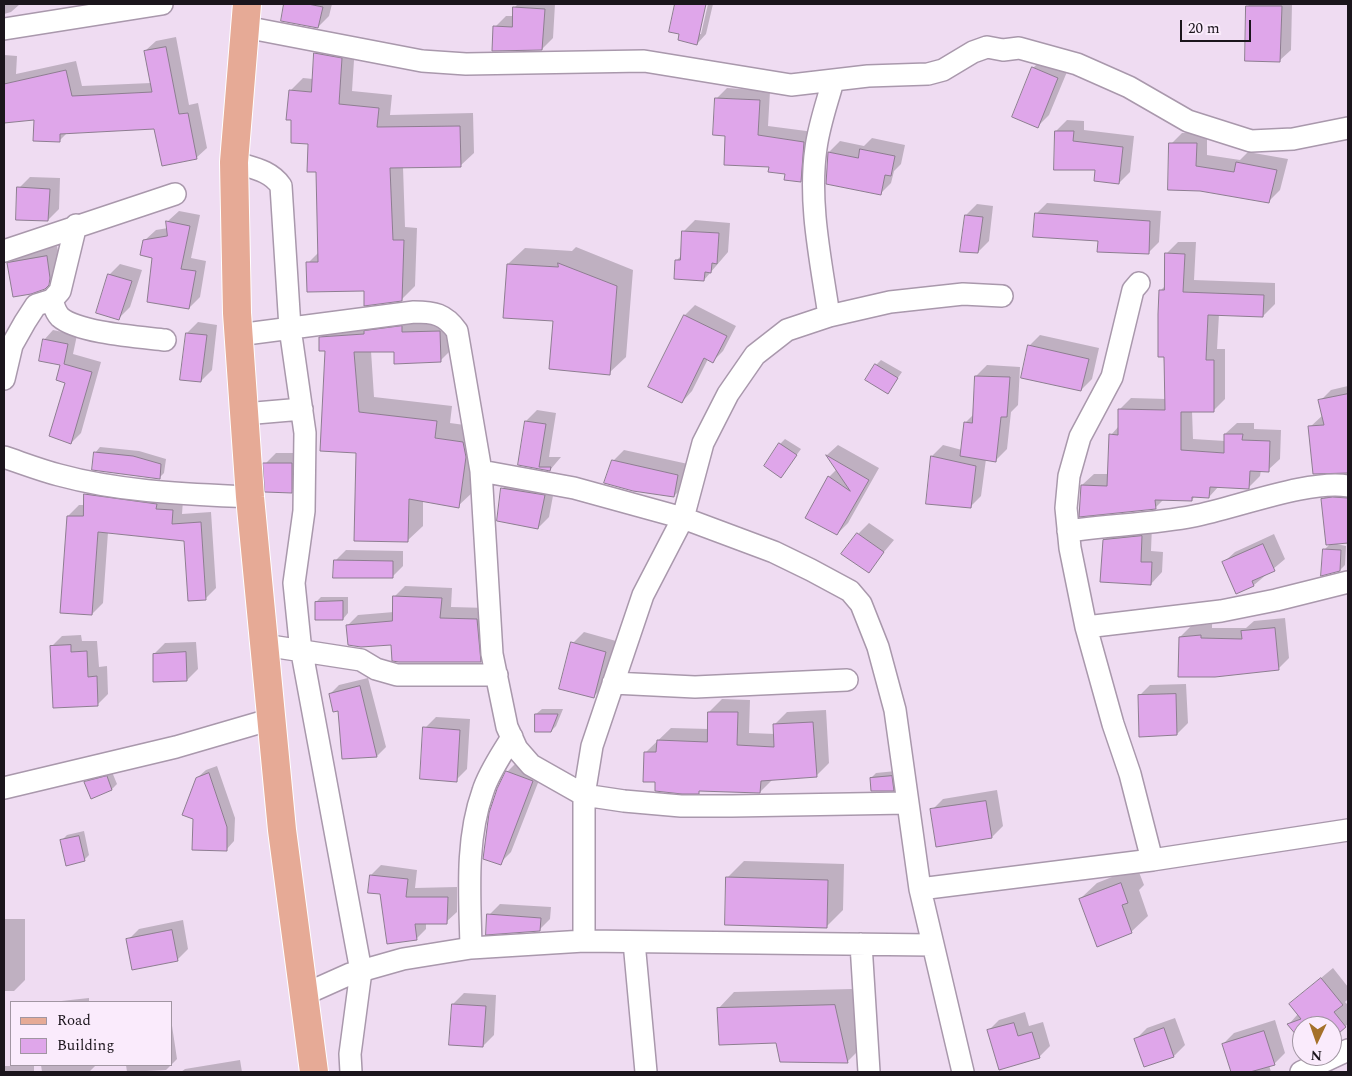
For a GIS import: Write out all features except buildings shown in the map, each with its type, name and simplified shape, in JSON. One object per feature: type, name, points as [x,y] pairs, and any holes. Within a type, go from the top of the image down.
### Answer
[{"type":"main road","points":[[246,15],[234,162],[238,335],[250,497],[282,830],[314,1072]]},
{"type":"street","points":[[4,29],[162,4]]},
{"type":"street","points":[[246,15],[422,61],[540,64],[644,61],[790,85],[868,76],[928,74],[943,70],[973,52],[987,47],[1003,50],[1019,48],[1076,64],[1129,87],[1188,120],[1251,141],[1293,139],[1348,128]]},
{"type":"street","points":[[829,316],[815,216],[814,182],[816,147],[833,81]]},
{"type":"street","points":[[234,162],[266,172],[275,177],[281,186],[290,328],[305,433],[304,511],[294,584],[302,651],[361,971],[350,1054],[351,1072]]},
{"type":"street","points":[[4,251],[76,225],[175,194]]},
{"type":"street","points":[[4,379],[12,345],[25,322],[36,305],[52,300],[60,291],[76,225]]},
{"type":"street","points":[[1139,283],[1132,290],[1112,376],[1080,436],[1069,476],[1066,508],[1068,530],[1086,627],[1112,724],[1130,774],[1152,860]]},
{"type":"street","points":[[584,942],[584,795],[592,746],[642,595],[683,518],[704,443],[728,394],[755,355],[787,330],[829,316],[890,302],[963,294],[1002,296]]},
{"type":"street","points":[[52,300],[54,308],[60,317],[73,324],[106,332],[165,340]]},
{"type":"street","points":[[238,335],[414,312],[436,312],[448,319],[457,331],[481,471],[492,654],[512,737],[517,749],[531,765],[584,795],[681,806],[908,802]]},
{"type":"street","points":[[244,414],[302,409]]},
{"type":"street","points":[[4,457],[59,475],[126,488],[250,497]]},
{"type":"street","points":[[481,471],[574,488],[683,518],[774,552],[804,566],[850,591],[861,604],[878,647],[895,710],[920,889],[963,1072]]},
{"type":"street","points":[[1068,530],[1192,516],[1299,490],[1336,484],[1348,486]]},
{"type":"street","points":[[1086,627],[1221,611],[1276,600],[1348,582]]},
{"type":"street","points":[[264,645],[361,660],[376,669],[397,675],[497,675]]},
{"type":"street","points":[[613,683],[695,687],[847,680]]},
{"type":"street","points":[[4,788],[176,747],[272,718]]},
{"type":"street","points":[[471,948],[472,841],[483,791],[512,737]]},
{"type":"street","points":[[920,889],[1152,860],[1348,830]]},
{"type":"street","points":[[303,996],[361,971],[403,959],[471,948],[584,942],[932,945]]},
{"type":"street","points":[[634,942],[646,1072]]},
{"type":"street","points":[[861,944],[869,1072]]},
{"type":"street","points":[[1301,1072],[1348,1050]]}]
